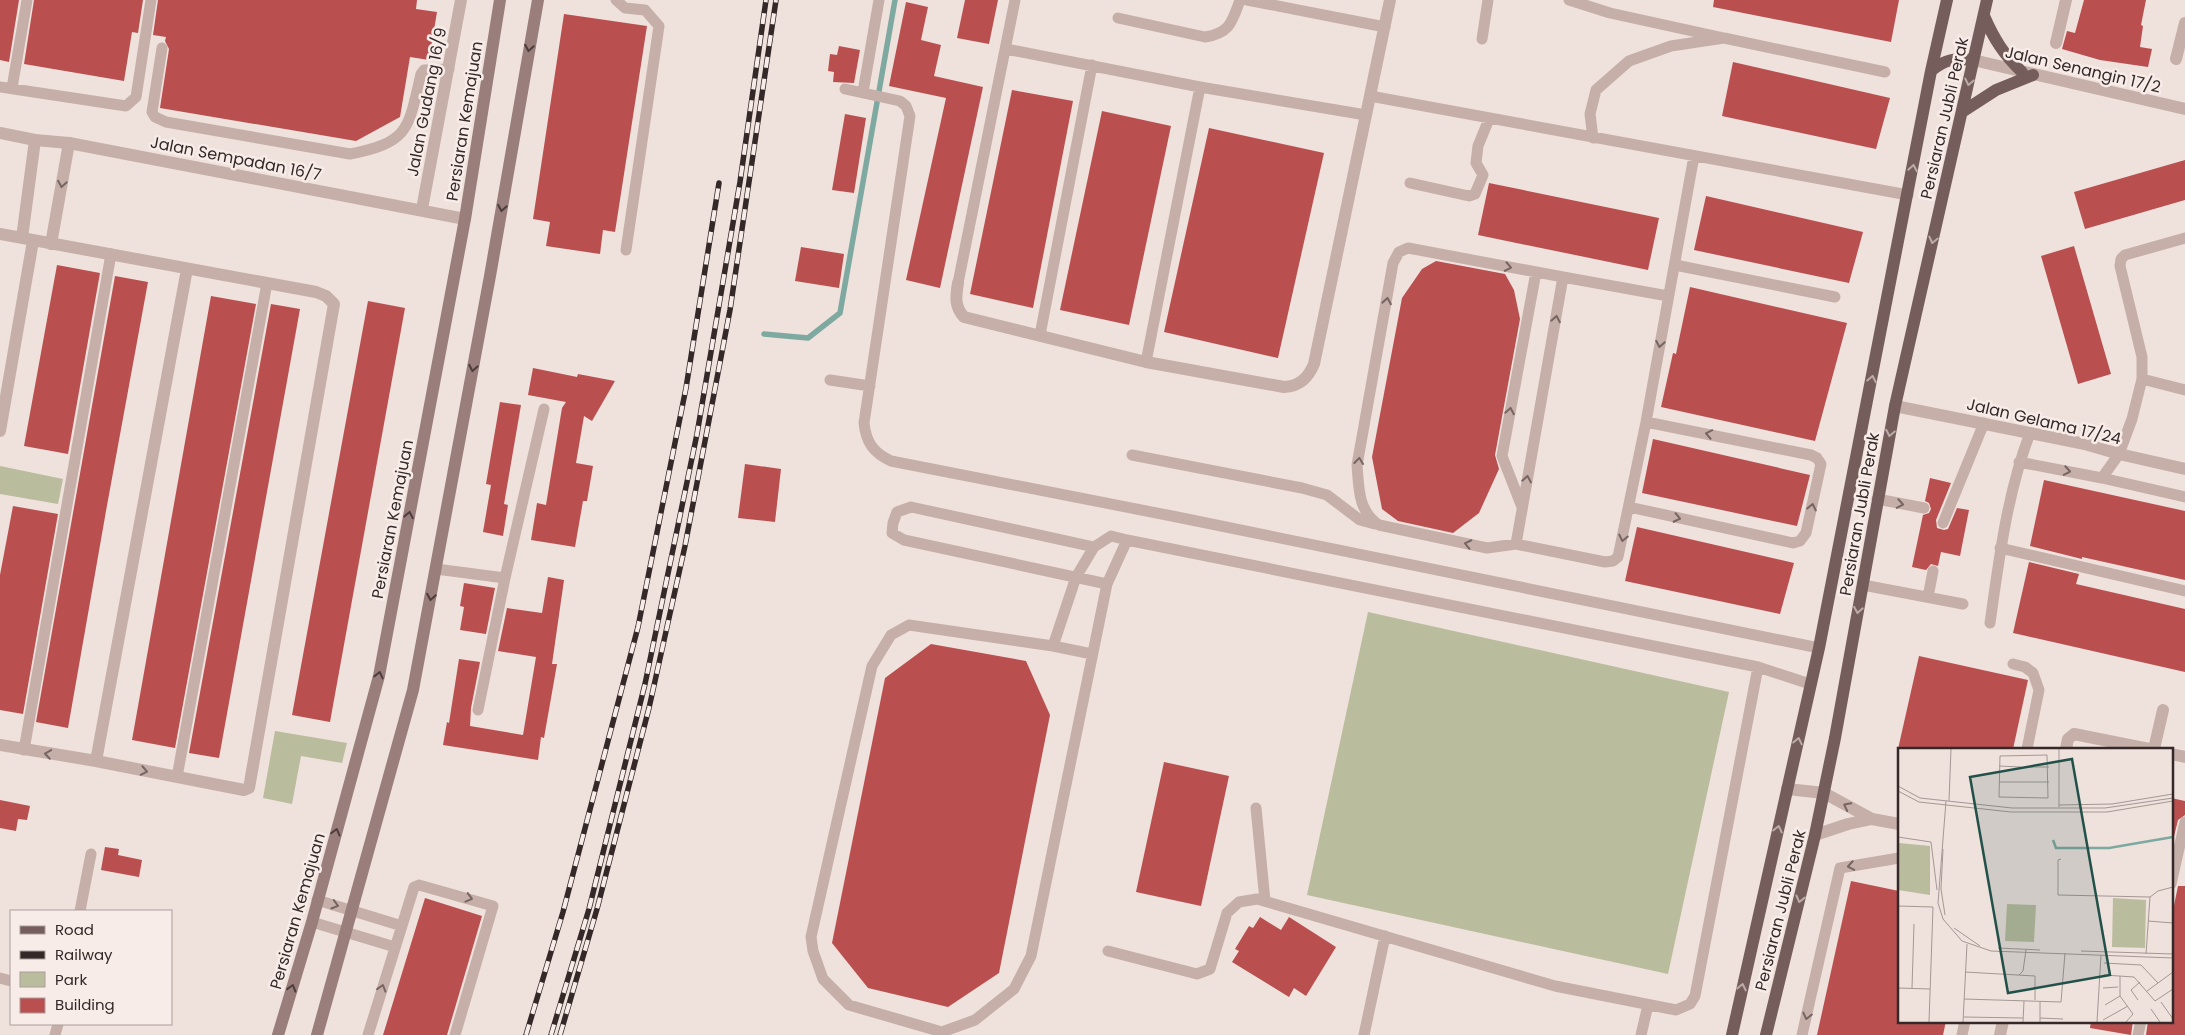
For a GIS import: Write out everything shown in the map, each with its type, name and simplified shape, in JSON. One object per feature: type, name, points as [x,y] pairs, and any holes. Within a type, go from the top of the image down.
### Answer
[{"type":"main road","name":"Persiaran Kemajuan","points":[[278,1035],[312,922],[379,676],[465,219],[500,0]]},
{"type":"main road","points":[[317,1035],[413,690],[538,0]]},
{"type":"main road","name":"Persiaran Jubli Perak","points":[[1732,1035],[1819,648],[1931,71],[1947,0]]},
{"type":"main road","name":"Persiaran Jubli Perak","points":[[1766,1035],[1824,793],[1895,406],[1987,0]]},
{"type":"main road","points":[[1962,112],[1996,90],[2028,74],[2009,60],[1995,41],[1984,16]]},
{"type":"main road","points":[[1931,71],[1941,62],[1949,59],[1973,60]]},
{"type":"street","name":"Jalan Gudang 16/9","points":[[422,209],[461,0]]},
{"type":"street","points":[[958,283],[957,309],[964,317],[1146,362],[1284,387],[1295,386],[1309,374],[1314,364],[1390,0]]},
{"type":"street","points":[[2056,43],[2066,0]]},
{"type":"street","points":[[2176,59],[2185,23]]},
{"type":"street","name":"Jalan Senangin 17/2","points":[[1973,60],[2185,109]]},
{"type":"street","name":"Jalan Sempadan 16/7","points":[[0,133],[36,140],[69,143],[422,209],[465,219]]},
{"type":"street","points":[[0,431],[28,240],[36,140]]},
{"type":"street","points":[[51,244],[69,143]]},
{"type":"street","points":[[0,234],[316,292],[326,296],[334,304],[249,788],[244,790],[96,761],[0,745]]},
{"type":"street","points":[[96,761],[187,269]]},
{"type":"street","name":"Jalan Gelama 17/24","points":[[1895,406],[2085,444],[2185,469]]},
{"type":"street","points":[[2154,748],[2162,710]]},
{"type":"street","points":[[2066,748],[2068,739],[2074,734],[2144,748]]},
{"type":"street","points":[[2172,754],[2185,757]]},
{"type":"street","points":[[1787,789],[1824,793],[1872,819],[1898,824]]},
{"type":"street","points":[[1815,835],[1842,825],[1872,819]]},
{"type":"street","points":[[2000,1035],[2003,1022]]},
{"type":"lane","points":[[27,0],[6,88],[126,106],[136,97],[151,0]]},
{"type":"lane","points":[[616,0],[625,8],[645,10],[659,26],[626,250]]},
{"type":"lane","points":[[864,93],[879,0]]},
{"type":"lane","points":[[958,283],[1015,0]]},
{"type":"lane","points":[[1118,18],[1205,37],[1217,35],[1229,28],[1240,0]]},
{"type":"lane","points":[[1247,0],[1385,27]]},
{"type":"lane","points":[[1482,39],[1488,0]]},
{"type":"lane","points":[[1569,0],[1610,13],[1885,72]]},
{"type":"lane","points":[[1593,138],[1590,114],[1596,90],[1629,60],[1671,46],[1724,38]]},
{"type":"lane","points":[[162,48],[152,112],[155,118],[166,122],[350,154],[373,149],[400,136],[410,120],[421,74],[424,70],[449,69]]},
{"type":"lane","points":[[1006,49],[1200,87],[1366,115]]},
{"type":"lane","points":[[1040,336],[1092,65]]},
{"type":"lane","points":[[1146,362],[1200,87]]},
{"type":"lane","points":[[845,89],[900,101],[908,110],[909,130],[864,423],[865,435],[870,446],[878,455],[891,461],[1172,516],[1819,648]]},
{"type":"lane","points":[[1370,96],[1908,195]]},
{"type":"lane","points":[[1410,183],[1469,196],[1475,194],[1483,174],[1476,163],[1478,146],[1489,119]]},
{"type":"lane","points":[[1132,455],[1302,488],[1327,495],[1360,520],[1379,525],[1487,548],[1516,544],[1605,562],[1613,561],[1618,557],[1629,508],[1694,156]]},
{"type":"lane","points":[[2102,478],[2119,454],[2132,419],[2142,379],[2142,357],[2120,266],[2121,259],[2125,255],[2185,238]]},
{"type":"lane","points":[[1379,525],[1366,514],[1359,493],[1357,465],[1393,263],[1399,252],[1408,248],[1668,296]]},
{"type":"lane","points":[[24,750],[111,254]]},
{"type":"lane","points":[[1674,265],[1835,297]]},
{"type":"lane","points":[[1522,508],[1502,456],[1536,272]]},
{"type":"lane","points":[[1516,544],[1563,277]]},
{"type":"lane","points":[[177,777],[267,284]]},
{"type":"lane","points":[[2142,379],[2185,390]]},
{"type":"lane","points":[[830,380],[870,386]]},
{"type":"lane","points":[[478,710],[505,578],[544,409]]},
{"type":"lane","points":[[1629,508],[1793,542],[1800,541],[1806,533],[1821,464],[1817,458],[1811,455],[1646,422]]},
{"type":"lane","points":[[1942,523],[1984,423]]},
{"type":"lane","points":[[1990,623],[2000,548],[2019,462],[2030,433]]},
{"type":"lane","points":[[2019,462],[2185,497]]},
{"type":"lane","points":[[1877,499],[1924,508]]},
{"type":"lane","points":[[1094,547],[911,507],[897,512],[892,533],[904,540],[1107,584]]},
{"type":"lane","points":[[1053,646],[1076,577],[1094,547],[1111,536],[1758,667],[1810,684]]},
{"type":"lane","points":[[1092,654],[1053,646],[910,626],[891,634],[872,666],[811,937],[813,951],[823,979],[849,1005],[942,1032],[975,1020],[1014,989],[1031,956],[1107,584],[1128,540]]},
{"type":"lane","points":[[2000,548],[2185,591]]},
{"type":"lane","points":[[436,569],[505,578]]},
{"type":"lane","points":[[1928,597],[1933,571]]},
{"type":"lane","points":[[1863,585],[1963,604]]},
{"type":"lane","points":[[2013,664],[2025,667],[2033,673],[2039,690],[2027,748]]},
{"type":"lane","points":[[1108,951],[1198,974],[1210,969],[1227,913],[1238,902],[1257,898],[1555,986],[1676,1010],[1690,1004],[1695,996],[1758,667]]},
{"type":"lane","points":[[1256,808],[1265,901]]},
{"type":"lane","points":[[2172,880],[2185,822]]},
{"type":"lane","points":[[80,910],[91,854]]},
{"type":"lane","points":[[1802,1035],[1840,868],[1898,858]]},
{"type":"lane","points":[[368,1035],[414,887],[419,885],[493,906],[455,1035]]},
{"type":"lane","points":[[317,900],[402,926]]},
{"type":"lane","points":[[312,922],[395,947]]},
{"type":"lane","points":[[1364,1035],[1385,936]]},
{"type":"lane","points":[[1642,1035],[1648,1005]]},
{"type":"lane","points":[[1962,1035],[1965,1022]]},
{"type":"lane","points":[[2138,1035],[2141,1022]]},
{"type":"green space","points":[[0,466],[63,479],[58,504],[0,494]]},
{"type":"green space","points":[[1368,612],[1729,692],[1668,974],[1307,895]]},
{"type":"green space","points":[[275,731],[347,743],[342,763],[301,756],[292,804],[263,798]]},
{"type":"building","points":[[0,0],[19,0],[9,62],[0,60]]},
{"type":"building","points":[[34,0],[143,0],[138,33],[132,32],[124,81],[24,64]]},
{"type":"building","points":[[158,0],[417,0],[416,9],[437,12],[429,60],[410,57],[400,117],[356,141],[160,108],[169,49],[165,41],[166,37],[153,35]]},
{"type":"building","points":[[965,0],[998,0],[989,44],[957,38]]},
{"type":"building","points":[[1714,0],[1899,0],[1891,42],[1713,7]]},
{"type":"building","points":[[2084,0],[2146,0],[2141,25],[2143,26],[2140,47],[2152,49],[2148,67],[2100,60],[2062,49],[2067,31],[2075,33]]},
{"type":"building","points":[[906,2],[928,7],[921,40],[941,45],[934,76],[983,87],[940,288],[906,280],[946,98],[889,86]]},
{"type":"building","points":[[564,14],[647,26],[615,232],[603,230],[600,254],[546,246],[550,222],[533,219]]},
{"type":"building","points":[[839,46],[860,50],[854,83],[833,82],[834,72],[828,71],[830,54],[837,55]]},
{"type":"building","points":[[1733,62],[1890,98],[1876,149],[1722,116]]},
{"type":"building","points":[[1012,90],[1073,101],[1033,308],[970,294]]},
{"type":"building","points":[[1102,111],[1171,126],[1129,325],[1060,310]]},
{"type":"building","points":[[845,114],[866,118],[854,193],[832,190]]},
{"type":"building","points":[[1209,128],[1324,153],[1278,358],[1164,332]]},
{"type":"building","points":[[2185,160],[2185,200],[2085,229],[2074,192]]},
{"type":"building","points":[[1489,183],[1659,218],[1648,270],[1478,235]]},
{"type":"building","points":[[1706,196],[1863,232],[1849,283],[1694,250]]},
{"type":"building","points":[[2074,246],[2111,374],[2078,384],[2041,256]]},
{"type":"building","points":[[801,247],[844,254],[839,288],[795,281]]},
{"type":"building","points":[[1436,261],[1505,274],[1514,290],[1520,319],[1495,455],[1499,469],[1479,513],[1453,533],[1398,521],[1382,509],[1372,457],[1402,298],[1422,269]]},
{"type":"building","points":[[57,265],[100,273],[68,454],[24,446]]},
{"type":"building","points":[[115,276],[148,282],[68,728],[36,722]]},
{"type":"building","points":[[1690,287],[1847,323],[1815,441],[1661,407],[1673,353],[1676,354]]},
{"type":"building","points":[[211,296],[256,304],[175,748],[132,740]]},
{"type":"building","points":[[368,301],[405,308],[330,722],[292,715]]},
{"type":"building","points":[[271,304],[300,309],[219,758],[189,753]]},
{"type":"building","points":[[533,368],[577,377],[578,374],[615,381],[592,421],[584,416],[576,463],[593,466],[587,501],[583,501],[575,547],[531,540],[537,503],[546,505],[562,408],[566,402],[528,395]]},
{"type":"building","points":[[500,402],[521,405],[504,504],[508,505],[503,536],[483,532],[491,485],[486,484]]},
{"type":"building","points":[[1653,439],[1810,475],[1797,526],[1642,493]]},
{"type":"building","points":[[745,464],[781,469],[775,522],[738,518]]},
{"type":"building","points":[[1930,478],[1951,483],[1936,520],[1937,528],[1948,529],[1957,508],[1969,510],[1960,556],[1941,552],[1938,566],[1931,564],[1926,570],[1912,567],[1923,515],[1929,513],[1931,509],[1929,503],[1925,501]]},
{"type":"building","points":[[2044,480],[2185,511],[2185,580],[2082,557],[2082,559],[2030,546]]},
{"type":"building","points":[[13,506],[58,514],[23,714],[0,710],[0,575]]},
{"type":"building","points":[[1637,527],[1794,563],[1780,614],[1625,581]]},
{"type":"building","points":[[2029,562],[2079,574],[2076,584],[2185,609],[2185,672],[2013,633]]},
{"type":"building","points":[[548,577],[564,580],[552,664],[557,664],[544,738],[541,737],[538,760],[443,745],[447,722],[449,723],[459,659],[480,662],[471,708],[470,726],[523,735],[536,657],[498,651],[507,608],[542,613]]},
{"type":"building","points":[[464,583],[495,588],[486,634],[460,630],[464,607],[460,606]]},
{"type":"building","points":[[931,644],[1026,661],[1050,715],[999,973],[948,1007],[868,988],[832,943],[885,678]]},
{"type":"building","points":[[1919,656],[2028,680],[2013,748],[1898,748]]},
{"type":"building","points":[[1164,762],[1229,776],[1201,906],[1136,892]]},
{"type":"building","points":[[2172,798],[2185,801],[2185,815],[2178,820],[2172,845]]},
{"type":"building","points":[[0,800],[30,806],[27,820],[18,819],[16,831],[0,828]]},
{"type":"building","points":[[105,847],[119,849],[118,855],[142,860],[139,877],[101,870]]},
{"type":"building","points":[[1851,881],[1898,891],[1898,1022],[1946,1022],[1943,1035],[1817,1035]]},
{"type":"building","points":[[2178,886],[2185,886],[2185,1035],[2146,1035],[2148,1022],[2172,1022],[2172,915]]},
{"type":"building","points":[[425,898],[482,916],[447,1035],[383,1035]]},
{"type":"building","points":[[1260,917],[1281,930],[1289,917],[1336,947],[1306,996],[1294,988],[1289,997],[1232,962],[1239,951],[1235,949],[1249,926],[1253,928]]},
{"type":"building","points":[[2091,1022],[2133,1022],[2131,1035],[2090,1028]]},
{"type":"waterway","points":[[764,334],[808,338],[840,313],[895,0]]},
{"type":"railway","points":[[551,1035],[589,909],[645,684],[697,434],[740,182],[766,0]]},
{"type":"railway","points":[[560,1035],[597,909],[649,708],[685,546],[730,310],[776,0]]},
{"type":"railway","points":[[526,1035],[563,912],[638,627],[686,388],[719,183]]}]
